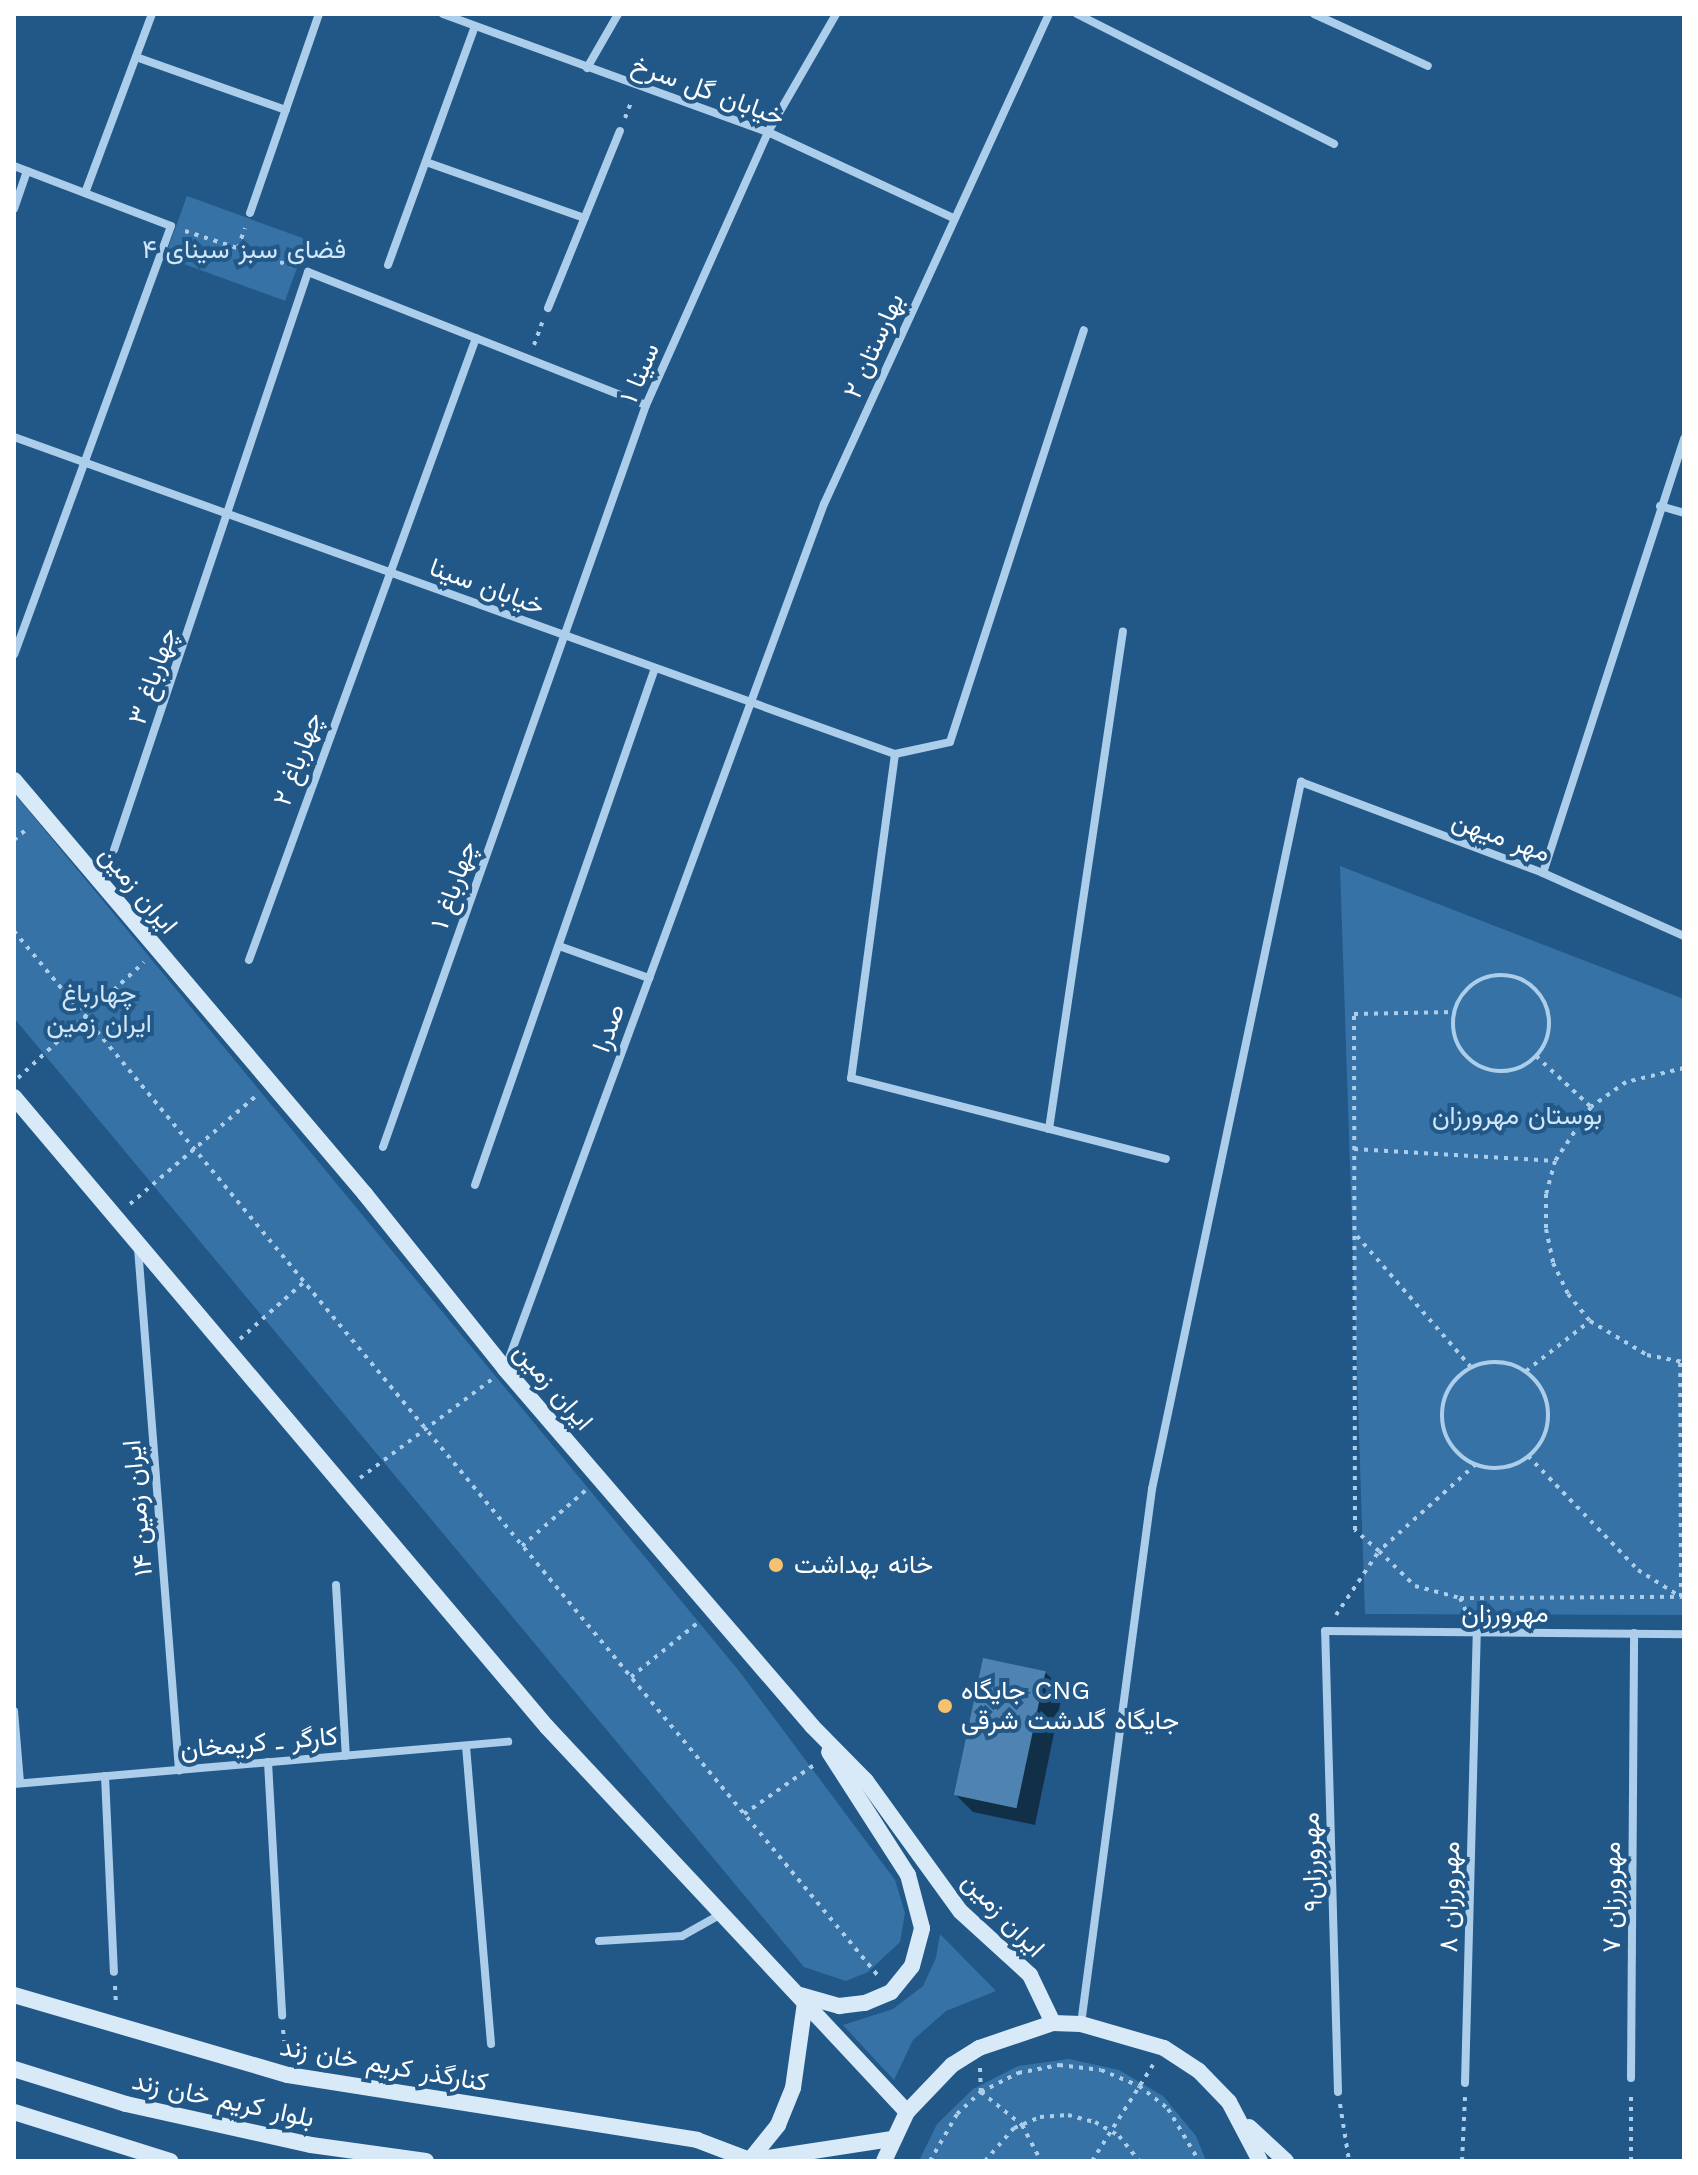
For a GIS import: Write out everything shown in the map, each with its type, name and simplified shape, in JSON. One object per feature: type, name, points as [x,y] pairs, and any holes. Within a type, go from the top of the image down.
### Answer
[{"type":"main road","name":"ایران زمین","points":[[14,780],[271,1083],[505,1369],[812,1726],[866,1781],[960,1911],[1030,1975],[1053,2023]]},
{"type":"main road","points":[[16,1105],[115,1216],[547,1727],[907,2112]]},
{"type":"main road","points":[[800,1998],[839,2006],[865,2003],[891,1992],[912,1966],[922,1928],[908,1875],[812,1726]]},
{"type":"main road","name":"کنارگذر کریم خان زند","points":[[14,1995],[288,2075],[697,2140],[749,2161]]},
{"type":"main road","points":[[749,2161],[778,2125],[793,2088],[800,1998]]},
{"type":"main road","points":[[884,2161],[907,2112],[928,2087],[979,2048],[1053,2023],[1081,2024],[1164,2048],[1199,2071],[1241,2120],[1286,2161]]},
{"type":"main road","name":"بلوار کریم خان زند","points":[[14,2069],[126,2104],[311,2145],[426,2161]]},
{"type":"main road","points":[[14,2112],[170,2161]]},
{"type":"main road","points":[[1241,2120],[1260,2161]]},
{"type":"main road","points":[[749,2161],[892,2139]]},
{"type":"street","points":[[85,193],[152,14]]},
{"type":"street","points":[[250,213],[319,14]]},
{"type":"street","name":"خیابان گل سرخ","points":[[443,14],[768,132],[953,218]]},
{"type":"street","points":[[587,68],[618,14]]},
{"type":"street","name":"سینا ۱","points":[[563,635],[646,405],[768,132],[836,14]]},
{"type":"street","name":"بهارستان ۲","points":[[750,701],[824,504],[1049,14]]},
{"type":"street","points":[[1077,14],[1334,144]]},
{"type":"street","points":[[1314,14],[1428,66]]},
{"type":"street","points":[[388,265],[475,26]]},
{"type":"street","points":[[136,57],[286,110]]},
{"type":"street","points":[[548,308],[620,131]]},
{"type":"street","points":[[426,162],[584,218]]},
{"type":"street","points":[[14,166],[171,226],[14,654]]},
{"type":"street","points":[[14,209],[27,171]]},
{"type":"street","points":[[308,272],[646,405]]},
{"type":"street","name":"چهارباغ ۳","points":[[114,850],[230,516],[308,272]]},
{"type":"street","points":[[1084,330],[950,742],[895,754],[851,1078],[1166,1159]]},
{"type":"street","name":"چهارباغ ۲","points":[[249,960],[476,338]]},
{"type":"street","name":"خیابان سینا","points":[[14,437],[895,754]]},
{"type":"street","points":[[1543,873],[1684,438]]},
{"type":"street","points":[[1660,506],[1684,513]]},
{"type":"street","points":[[1049,1129],[1123,631]]},
{"type":"street","name":"چهارباغ ۱","points":[[383,1147],[563,635]]},
{"type":"street","points":[[475,1185],[655,668]]},
{"type":"street","name":"صدرا","points":[[505,1369],[750,701]]},
{"type":"street","name":"مهر میهن","points":[[1081,2024],[1152,1489],[1301,782],[1543,873],[1684,936]]},
{"type":"street","points":[[559,946],[649,978]]},
{"type":"street","name":"ایران زمین ۱۴","points":[[138,1243],[179,1770]]},
{"type":"street","points":[[336,1585],[346,1756]]},
{"type":"street","name":"مهرورزان","points":[[1325,1631],[1477,1635],[1684,1634]]},
{"type":"street","name":"مهرورزان۹","points":[[1325,1631],[1338,2092]]},
{"type":"street","name":"مهرورزان ۷","points":[[1631,2078],[1634,1633]]},
{"type":"street","name":"مهرورزان ۸","points":[[1465,2083],[1477,1635]]},
{"type":"street","points":[[14,1711],[17,1784]]},
{"type":"street","name":"کارگر ـ کریمخان","points":[[17,1784],[508,1742]]},
{"type":"street","points":[[466,1746],[491,2044]]},
{"type":"street","points":[[268,1762],[282,2016]]},
{"type":"street","points":[[105,1776],[114,1972]]},
{"type":"street","points":[[599,1941],[682,1936],[721,1914]]},
{"type":"path","points":[[620,131],[637,86]]},
{"type":"path","points":[[238,248],[250,213]]},
{"type":"path","points":[[171,226],[308,272]]},
{"type":"path","points":[[529,359],[548,308]]},
{"type":"path","points":[[14,931],[891,1992]]},
{"type":"path","points":[[14,1081],[158,950]]},
{"type":"path","points":[[1500,974],[1523,980],[1541,996],[1549,1026],[1536,1056],[1509,1070],[1478,1066],[1457,1043],[1454,1012],[1459,997],[1484,977],[1500,974]]},
{"type":"path","points":[[1454,1012],[1354,1014],[1357,1236],[1355,1530],[1415,1586],[1460,1598],[1683,1597]]},
{"type":"path","points":[[1536,1056],[1591,1107]]},
{"type":"path","points":[[1683,1597],[1682,1362],[1647,1355],[1590,1321],[1568,1294],[1553,1263],[1546,1194],[1555,1161],[1591,1107],[1626,1082],[1684,1068]]},
{"type":"path","points":[[115,1216],[271,1083]]},
{"type":"path","points":[[1354,1149],[1555,1161]]},
{"type":"path","points":[[1357,1236],[1471,1367]]},
{"type":"path","points":[[227,1349],[304,1282]]},
{"type":"path","points":[[1525,1371],[1590,1321]]},
{"type":"path","points":[[1499,1361],[1525,1371],[1537,1382],[1548,1413],[1539,1444],[1528,1456],[1503,1467],[1476,1464],[1450,1442],[1442,1408],[1447,1391],[1471,1367],[1499,1361]]},
{"type":"path","points":[[346,1489],[505,1369]]},
{"type":"path","points":[[1528,1456],[1638,1570],[1683,1597]]},
{"type":"path","points":[[1325,1631],[1379,1551],[1476,1464]]},
{"type":"path","points":[[522,1546],[600,1478]]},
{"type":"path","points":[[631,1677],[714,1610]]},
{"type":"path","points":[[744,1814],[830,1754]]},
{"type":"path","points":[[114,1972],[117,2027]]},
{"type":"path","points":[[282,2016],[288,2075]]},
{"type":"path","points":[[979,2048],[981,2092],[1022,2125],[1041,2161]]},
{"type":"path","points":[[1092,2161],[1164,2048]]},
{"type":"path","points":[[930,2161],[957,2114],[981,2092],[1018,2073],[1059,2065],[1101,2070],[1139,2086],[1168,2109],[1199,2161]]},
{"type":"path","points":[[1631,2078],[1631,2161]]},
{"type":"path","points":[[1462,2161],[1465,2083]]},
{"type":"path","points":[[1338,2092],[1349,2161]]},
{"type":"path","points":[[985,2161],[993,2147],[1022,2125],[1068,2115],[1111,2131],[1139,2161]]},
{"type":"green space","name":"فضای سبز سینای ۴","points":[[187,196],[307,240],[285,301],[165,257]]},
{"type":"green space","name":"چهارباغ ایران زمین","points":[[14,793],[739,1671],[895,1880],[905,1913],[900,1942],[868,1972],[846,1981],[804,1967],[14,1018]]},
{"type":"green space","name":"بوستان مهرورزان","points":[[1340,866],[1684,999],[1684,1615],[1365,1614]]},
{"type":"green space","points":[[940,1934],[996,1991],[946,2011],[913,2040],[894,2080],[843,2025],[893,2009],[923,1986],[936,1958]]},
{"type":"green space","points":[[1069,2059],[1119,2070],[1163,2096],[1196,2136],[1206,2161],[919,2161],[937,2124],[973,2089],[1018,2066]]},
{"type":"building","points":[[983,1658],[1046,1671],[1016,1808],[954,1795]]},
{"type":"place","name":"خانه بهداشت","points":[[776,1565]]},
{"type":"place","name":"جایگاه CNG جایگاه گلدشت شرقی","points":[[945,1706]]}]
